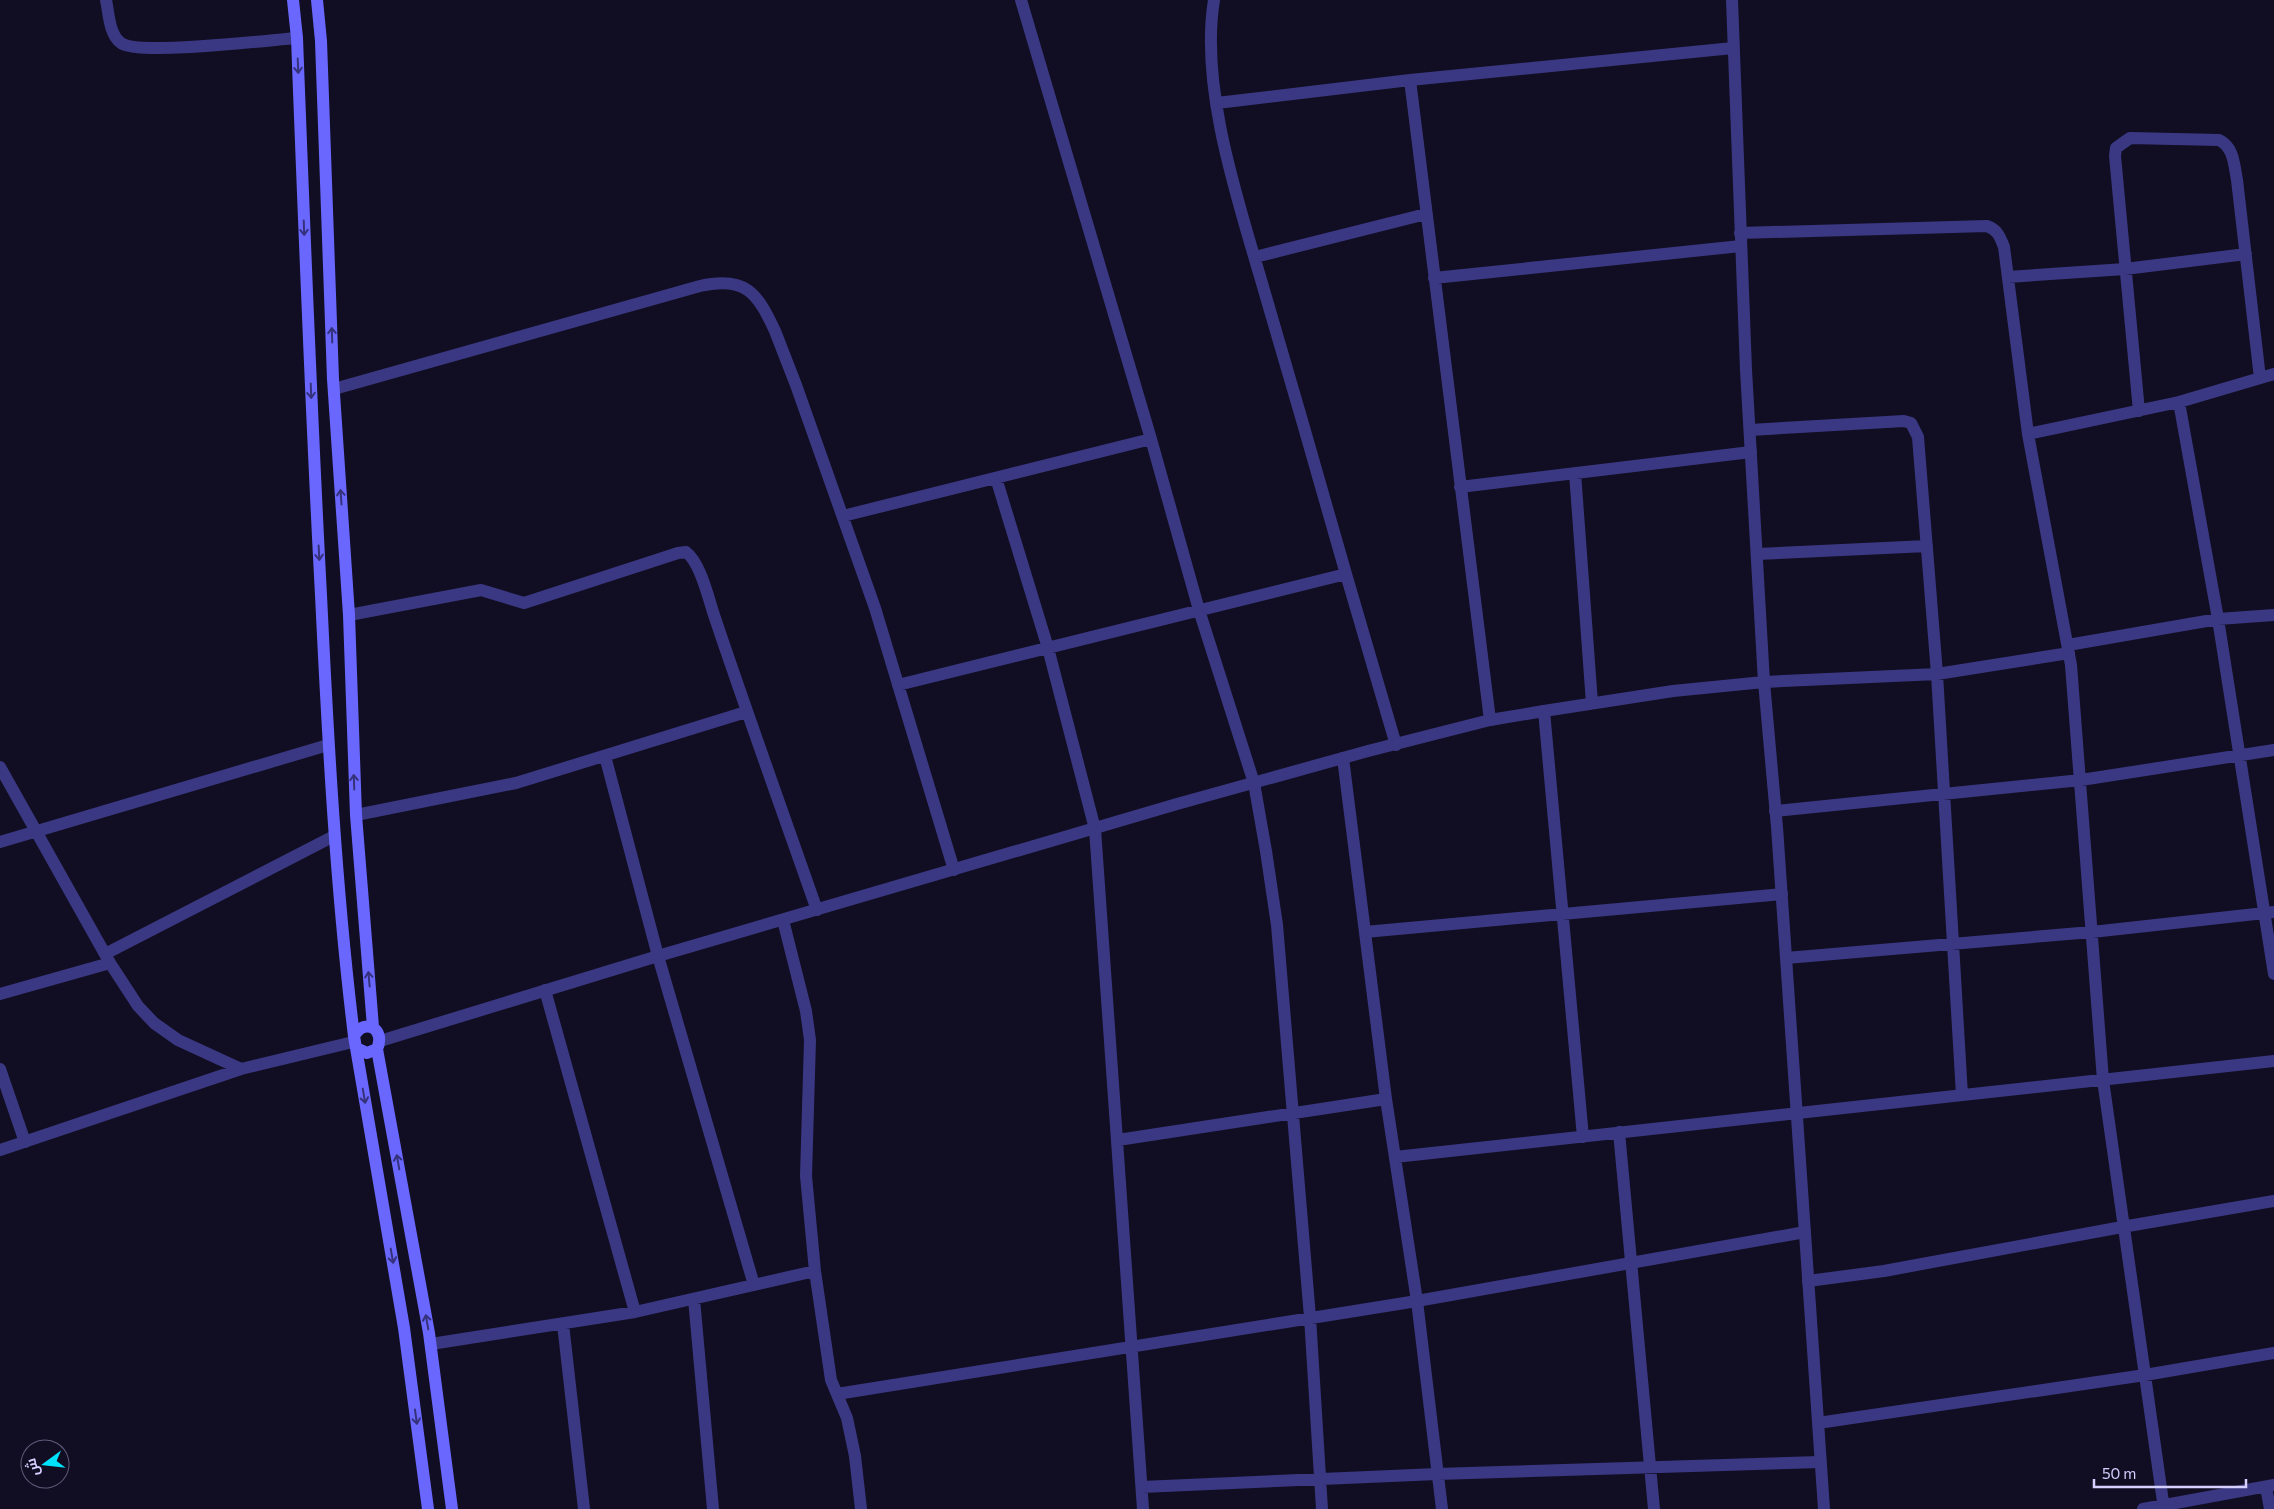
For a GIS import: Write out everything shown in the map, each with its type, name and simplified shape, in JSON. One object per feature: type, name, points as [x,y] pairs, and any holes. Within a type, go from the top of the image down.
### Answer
[{"type":"main road","points":[[293,0],[297,38],[315,491],[334,836],[354,1042],[404,1328],[428,1509]]},
{"type":"main road","points":[[318,0],[334,389],[349,615],[356,815],[373,1028]]},
{"type":"main road","points":[[354,1042],[358,1029],[366,1026],[373,1028],[379,1033],[378,1045],[431,1344],[452,1509]]},
{"type":"main road","points":[[354,1042],[366,1053],[378,1045]]},
{"type":"street","points":[[106,0],[113,34],[120,43],[130,48],[175,48],[297,38]]},
{"type":"street","points":[[1021,0],[1151,439],[1199,610],[1254,783],[1277,925],[1310,1317],[1322,1509]]},
{"type":"street","points":[[1214,0],[1211,52],[1217,103],[1230,164],[1255,257],[1396,745]]},
{"type":"street","points":[[1732,0],[1741,239],[1764,682],[1782,894],[1824,1509]]},
{"type":"street","points":[[1217,103],[1410,80],[1734,48]]},
{"type":"street","points":[[1410,80],[1490,720]]},
{"type":"street","points":[[2139,411],[2115,156],[2116,148],[2130,138],[2219,140],[2226,143],[2230,150],[2237,180],[2260,378]]},
{"type":"street","points":[[1255,257],[1426,214]]},
{"type":"street","points":[[1434,278],[1741,239],[1987,226],[1994,229],[2001,240],[2008,277],[2028,434],[2068,649],[2081,780],[2103,1080],[2122,1227],[2164,1507]]},
{"type":"street","points":[[2008,277],[2125,269],[2246,254]]},
{"type":"street","points":[[334,389],[700,286],[723,282],[733,283],[753,293],[764,308],[796,385],[843,516],[875,608],[954,870]]},
{"type":"street","points":[[2028,434],[2179,402],[2274,374]]},
{"type":"street","points":[[2179,402],[2269,912],[2274,974]]},
{"type":"street","points":[[1750,430],[1888,421],[1904,421],[1911,423],[1915,428],[1920,446],[1937,674],[1962,1095]]},
{"type":"street","points":[[843,516],[1151,439]]},
{"type":"street","points":[[1460,487],[1751,452]]},
{"type":"street","points":[[1575,473],[1592,703]]},
{"type":"street","points":[[996,478],[1048,648],[1095,829],[1143,1509]]},
{"type":"street","points":[[1757,554],[1927,546]]},
{"type":"street","points":[[349,615],[480,590],[524,603],[686,552],[695,561],[701,577],[746,712],[817,910]]},
{"type":"street","points":[[898,685],[1346,574]]},
{"type":"street","points":[[378,1045],[545,990],[658,956],[1254,783],[1490,720],[1673,691],[1764,682],[1937,674],[2218,619],[2274,615]]},
{"type":"street","points":[[1544,711],[1583,1137]]},
{"type":"street","points":[[356,815],[480,792],[605,756],[746,712]]},
{"type":"street","points":[[0,842],[328,745]]},
{"type":"street","points":[[1775,811],[2081,780],[2274,750]]},
{"type":"street","points":[[605,756],[658,956],[754,1285]]},
{"type":"street","points":[[1343,758],[1386,1099],[1417,1301],[1442,1509]]},
{"type":"street","points":[[0,767],[107,958],[138,1006],[154,1023],[178,1040],[241,1069]]},
{"type":"street","points":[[0,994],[107,958],[334,836]]},
{"type":"street","points":[[1365,932],[1782,894]]},
{"type":"street","points":[[1786,958],[2092,932],[2269,912]]},
{"type":"street","points":[[782,920],[806,1011],[810,1040],[806,1176],[816,1271],[831,1380],[845,1408],[849,1425],[855,1456],[861,1509]]},
{"type":"street","points":[[545,990],[635,1312]]},
{"type":"street","points":[[0,1150],[241,1069],[354,1042]]},
{"type":"street","points":[[1395,1157],[2274,1061]]},
{"type":"street","points":[[0,1069],[25,1142]]},
{"type":"street","points":[[1118,1140],[1386,1099]]},
{"type":"street","points":[[1618,1132],[1648,1467],[1654,1509]]},
{"type":"street","points":[[1808,1281],[1884,1271],[2274,1201]]},
{"type":"street","points":[[837,1394],[1417,1301],[1805,1232]]},
{"type":"street","points":[[431,1344],[635,1312],[816,1271]]},
{"type":"street","points":[[694,1299],[713,1509]]},
{"type":"street","points":[[563,1324],[584,1509]]},
{"type":"street","points":[[1818,1423],[2145,1375],[2274,1353]]},
{"type":"street","points":[[1142,1487],[1438,1474],[1820,1462]]},
{"type":"street","points":[[2143,1509],[2164,1507],[2270,1486],[2270,1509]]}]
